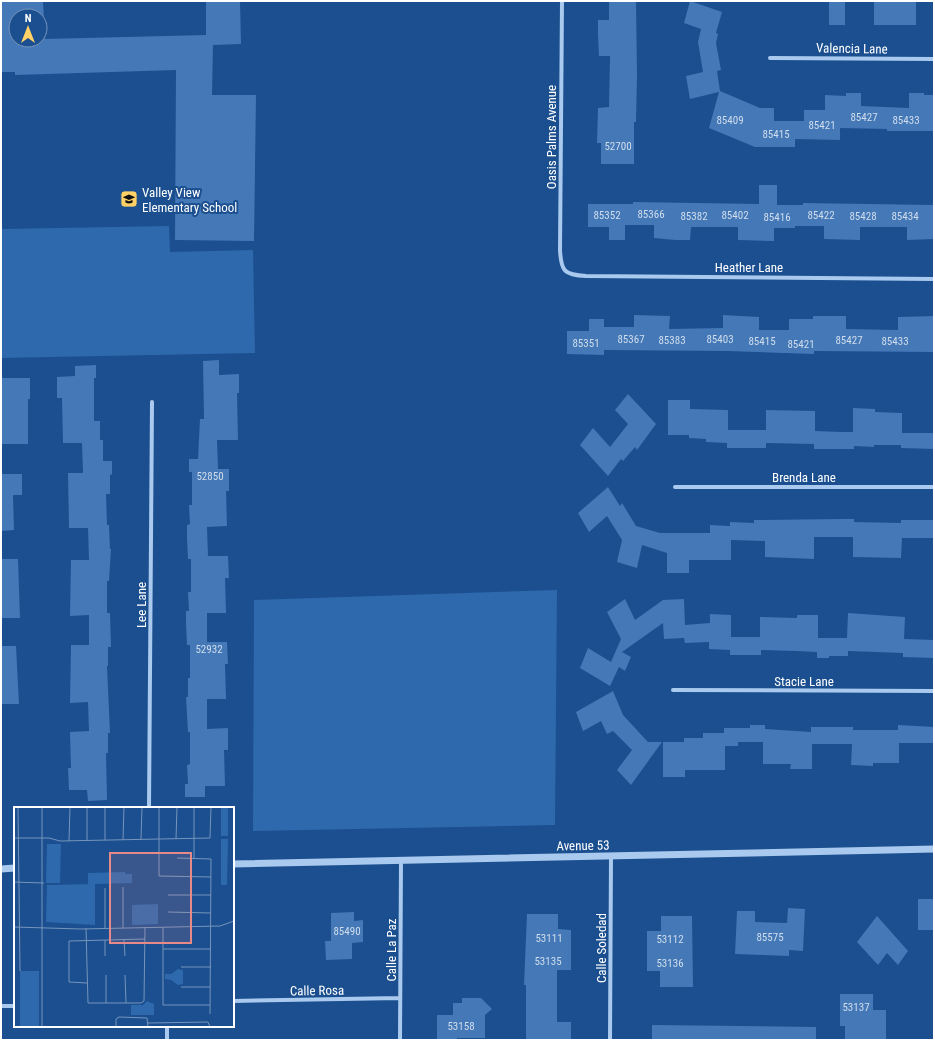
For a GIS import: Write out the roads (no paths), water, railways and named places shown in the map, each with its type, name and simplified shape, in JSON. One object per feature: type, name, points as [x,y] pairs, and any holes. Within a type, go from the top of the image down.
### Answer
[{"type":"street","name":"Oasis Palms Avenue","points":[[562,1],[560,263],[564,271]]},
{"type":"street","name":"Valencia Lane","points":[[770,58],[934,59]]},
{"type":"street","name":"Heather Lane","points":[[564,271],[573,276],[934,278]]},
{"type":"street","name":"Lee Lane","points":[[149,807],[152,402]]},
{"type":"street","name":"Brenda Lane","points":[[674,486],[934,487]]},
{"type":"street","name":"Stacie Lane","points":[[673,690],[934,691]]},
{"type":"street","name":"Avenue 53","points":[[234,864],[934,849]]},
{"type":"street","name":"Calle Soledad","points":[[610,1040],[611,856]]},
{"type":"street","name":"Calle La Paz","points":[[400,1040],[401,860]]},
{"type":"street","points":[[1,869],[14,868]]},
{"type":"street","name":"Calle Rosa","points":[[234,1001],[400,998]]},
{"type":"street","points":[[1,1006],[14,1006]]},
{"type":"street","points":[[167,1027],[167,1040]]},
{"type":"place","name":"Valley View Elementary School","points":[[129,199]]}]
